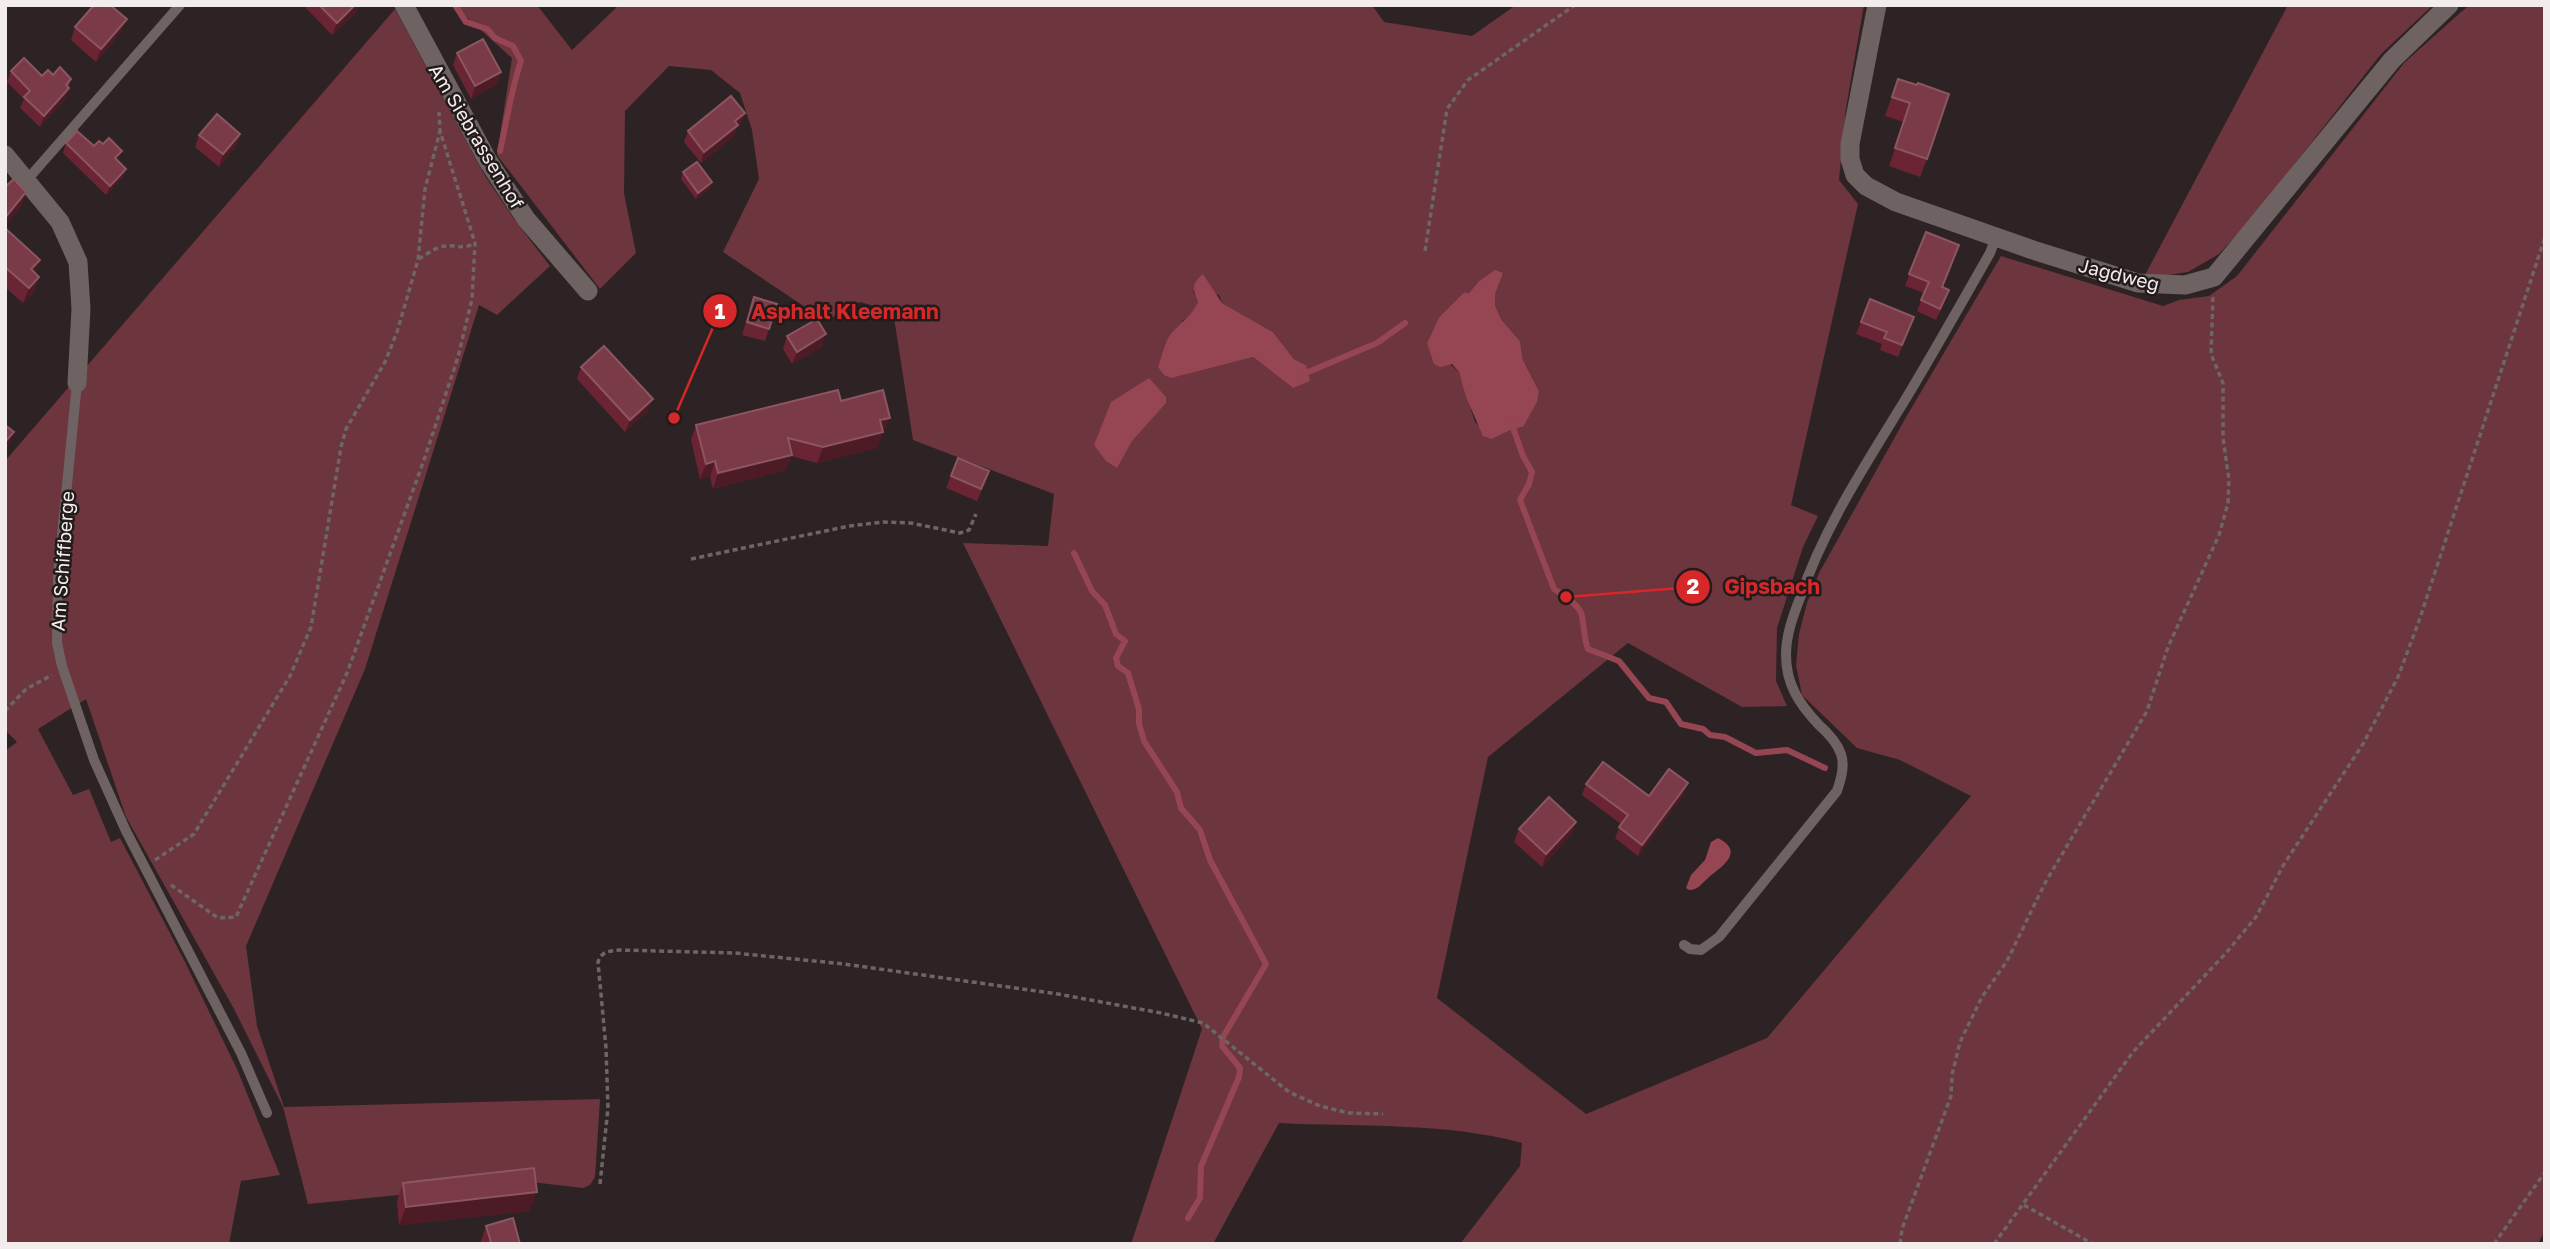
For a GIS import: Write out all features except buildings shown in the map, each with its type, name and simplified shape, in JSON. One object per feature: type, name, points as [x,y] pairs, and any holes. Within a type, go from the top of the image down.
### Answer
[{"type":"street","name":"Am Siebrassenhof","points":[[404,5],[488,161],[526,219],[588,291]]},
{"type":"street","name":"Jagdweg","points":[[1877,5],[1853,121],[1850,159],[1855,175],[1866,186],[1879,195],[1996,237],[2138,283],[2185,285],[2214,277]]},
{"type":"street","points":[[2214,277],[2392,60],[2449,5]]},
{"type":"street","name":"Am Schiffberge","points":[[5,155],[60,222],[78,262],[81,309],[77,383]]},
{"type":"lane","points":[[27,180],[180,5]]},
{"type":"lane","points":[[1684,945],[1702,950],[1719,937],[1837,791],[1843,772],[1842,755],[1833,738],[1794,696],[1788,676],[1786,654],[1790,625],[1807,578],[1833,522],[1938,346],[1990,253],[1996,237]]},
{"type":"lane","name":"Am Schiffberge","points":[[77,383],[58,576],[57,643],[63,670],[94,760],[144,867],[241,1053],[267,1112]]},
{"type":"path","points":[[1425,251],[1447,109],[1468,80],[1575,5]]},
{"type":"path","points":[[440,131],[475,243],[472,299],[458,357],[347,673],[236,917],[218,918],[144,867],[194,834],[290,676],[311,627],[341,447],[346,429],[385,362],[397,332],[418,260],[425,189],[440,131]]},
{"type":"path","points":[[1994,1244],[2133,1052],[2200,982],[2256,917],[2284,864],[2363,744],[2398,677],[2419,621],[2545,237]]},
{"type":"path","points":[[418,260],[439,247],[465,248],[475,243]]},
{"type":"path","points":[[1900,1244],[1902,1229],[1951,1097],[1952,1075],[1960,1042],[1982,997],[2007,961],[2045,883],[2147,711],[2168,647],[2219,535],[2228,503],[2229,480],[2223,438],[2223,383],[2211,354],[2214,277]]},
{"type":"path","points":[[691,559],[849,526],[883,522],[911,523],[960,533],[969,530],[976,514]]},
{"type":"path","points":[[5,711],[26,689],[63,670]]},
{"type":"path","points":[[600,1184],[608,1108],[598,962],[601,955],[608,951],[735,953],[845,964],[1058,994],[1161,1013],[1203,1023],[1289,1092],[1320,1106],[1349,1113],[1383,1114]]},
{"type":"path","points":[[2494,1244],[2545,1172]]},
{"type":"path","points":[[2024,1205],[2093,1244]]},
{"type":"shaded area","points":[[453,5],[537,5],[572,50],[619,5],[1372,5],[1384,22],[1472,36],[1516,5],[1864,5],[1846,108],[1839,180],[1858,204],[1791,505],[1818,516],[1803,547],[1777,628],[1776,681],[1787,706],[1742,707],[1628,643],[1488,757],[1437,998],[1586,1114],[1767,1038],[1971,796],[1900,760],[1857,748],[1802,695],[1796,665],[1799,634],[1819,573],[2001,256],[2163,306],[2179,300],[2209,296],[2237,276],[2404,63],[2461,12],[2470,5],[2545,5],[2545,1230],[2538,1244],[1460,1244],[1520,1166],[1522,1143],[1493,1136],[1432,1128],[1279,1123],[1213,1244],[1131,1244],[1202,1029],[963,543],[1048,546],[1054,494],[913,440],[893,311],[860,302],[826,321],[723,252],[759,179],[752,130],[740,93],[711,70],[669,66],[625,111],[624,193],[636,253],[600,289],[497,155],[512,58]],"holes":[[[1478,282],[1495,294],[1495,305],[1501,319],[1520,341],[1523,360],[1539,391],[1523,427],[1492,439],[1475,422],[1459,372],[1427,343],[1439,317],[1464,292],[1469,293]],[[1193,291],[1219,295],[1222,303],[1273,332],[1294,359],[1306,365],[1293,388],[1253,357],[1213,366],[1182,321],[1193,314],[1198,302]]]},
{"type":"shaded area","points":[[2288,5],[2433,5],[2381,54],[2248,223],[2219,254],[2188,272],[2145,275]]},
{"type":"shaded area","points":[[395,9],[485,176],[550,266],[497,315],[479,305],[365,669],[246,946],[257,1026],[284,1107],[600,1099],[595,1177],[590,1185],[583,1188],[531,1182],[308,1204],[283,1107],[234,1009],[126,817],[86,699],[38,729],[73,795],[89,789],[111,842],[120,838],[237,1069],[280,1175],[241,1181],[229,1244],[5,1244],[5,751],[17,742],[5,730],[5,461]]},
{"type":"shaded area","points":[[1495,270],[1503,273],[1495,294],[1495,305],[1501,319],[1520,341],[1523,360],[1539,391],[1537,402],[1523,427],[1492,439],[1483,436],[1466,397],[1459,372],[1452,364],[1440,367],[1434,364],[1427,343],[1439,317],[1464,292],[1469,293],[1478,282]]},
{"type":"shaded area","points":[[1203,274],[1222,303],[1273,332],[1294,359],[1306,365],[1310,381],[1293,388],[1253,357],[1171,378],[1164,375],[1158,367],[1168,338],[1195,308],[1198,302],[1194,286]]},
{"type":"shaded area","points":[[1149,378],[1166,397],[1166,403],[1132,441],[1117,468],[1106,461],[1094,445],[1111,402]]},
{"type":"shaded area","points":[[1718,838],[1730,849],[1728,860],[1699,886],[1689,890],[1686,888],[1691,875],[1705,860],[1711,842]]},
{"type":"waterway","points":[[455,5],[466,22],[487,29],[495,38],[513,46],[521,61],[500,151]]},
{"type":"waterway","points":[[1300,370],[1308,372],[1377,343],[1405,323]]},
{"type":"waterway","points":[[1511,422],[1523,456],[1532,472],[1520,500],[1554,589],[1573,603],[1581,613],[1588,649],[1619,661],[1649,698],[1666,702],[1681,724],[1703,729],[1710,735],[1725,737],[1756,753],[1787,750],[1825,768]]},
{"type":"waterway","points":[[1074,553],[1092,591],[1105,605],[1116,634],[1125,641],[1116,658],[1118,666],[1128,673],[1139,709],[1139,724],[1144,741],[1177,792],[1181,808],[1200,830],[1210,860],[1266,964],[1223,1037],[1222,1046],[1240,1068],[1239,1077],[1201,1166],[1200,1198],[1188,1218]]},
{"type":"place","name":"Asphalt Kleemann","points":[[674,418]]},
{"type":"place","name":"Gipsbach","points":[[1566,597]]}]
